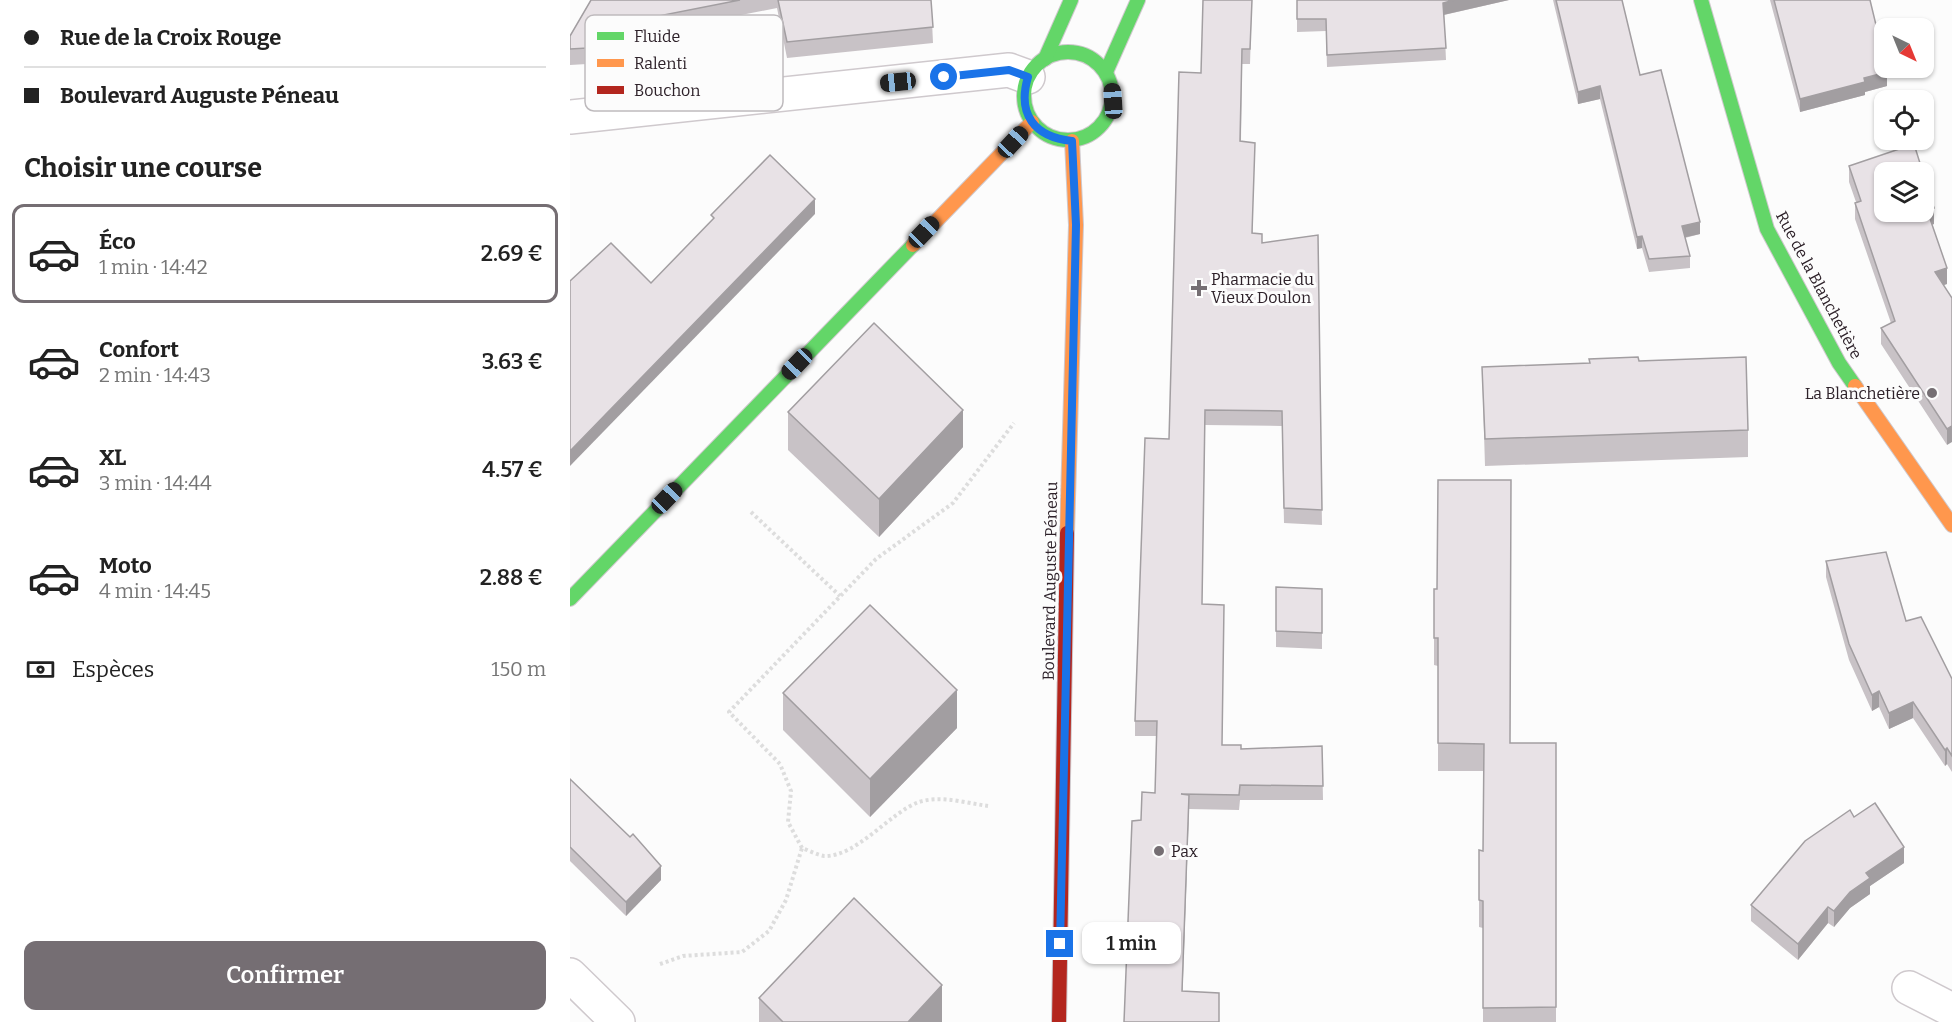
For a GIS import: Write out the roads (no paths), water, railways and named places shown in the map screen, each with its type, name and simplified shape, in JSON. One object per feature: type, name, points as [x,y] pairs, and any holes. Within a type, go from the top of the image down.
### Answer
[{"type":"street","points":[[783,94],[1037,68],[1071,52],[1090,58],[1106,72],[1112,86],[1113,101],[1108,116],[1100,128],[1086,137],[1072,141],[1057,140],[1043,133],[1032,122],[1024,100],[1037,68],[1071,0]]},
{"type":"street","points":[[1106,72],[1138,0]]},
{"type":"street","name":"Rue de la Blanchetière","points":[[1701,0],[1767,229],[1839,363],[1952,525]]},
{"type":"street","points":[[570,117],[626,111]]},
{"type":"street","points":[[570,600],[1032,122]]},
{"type":"street","name":"Boulevard Auguste Péneau","points":[[1059,1022],[1067,529],[1076,225],[1072,141]]},
{"type":"street","points":[[570,975],[609,1019]]},
{"type":"street","points":[[1909,988],[1952,1010]]},
{"type":"place","name":"Pharmacie du Vieux Doulon","points":[[1199,288]]},
{"type":"place","name":"La Blanchetière","points":[[1932,393]]},
{"type":"place","name":"Pax","points":[[1159,851]]}]
